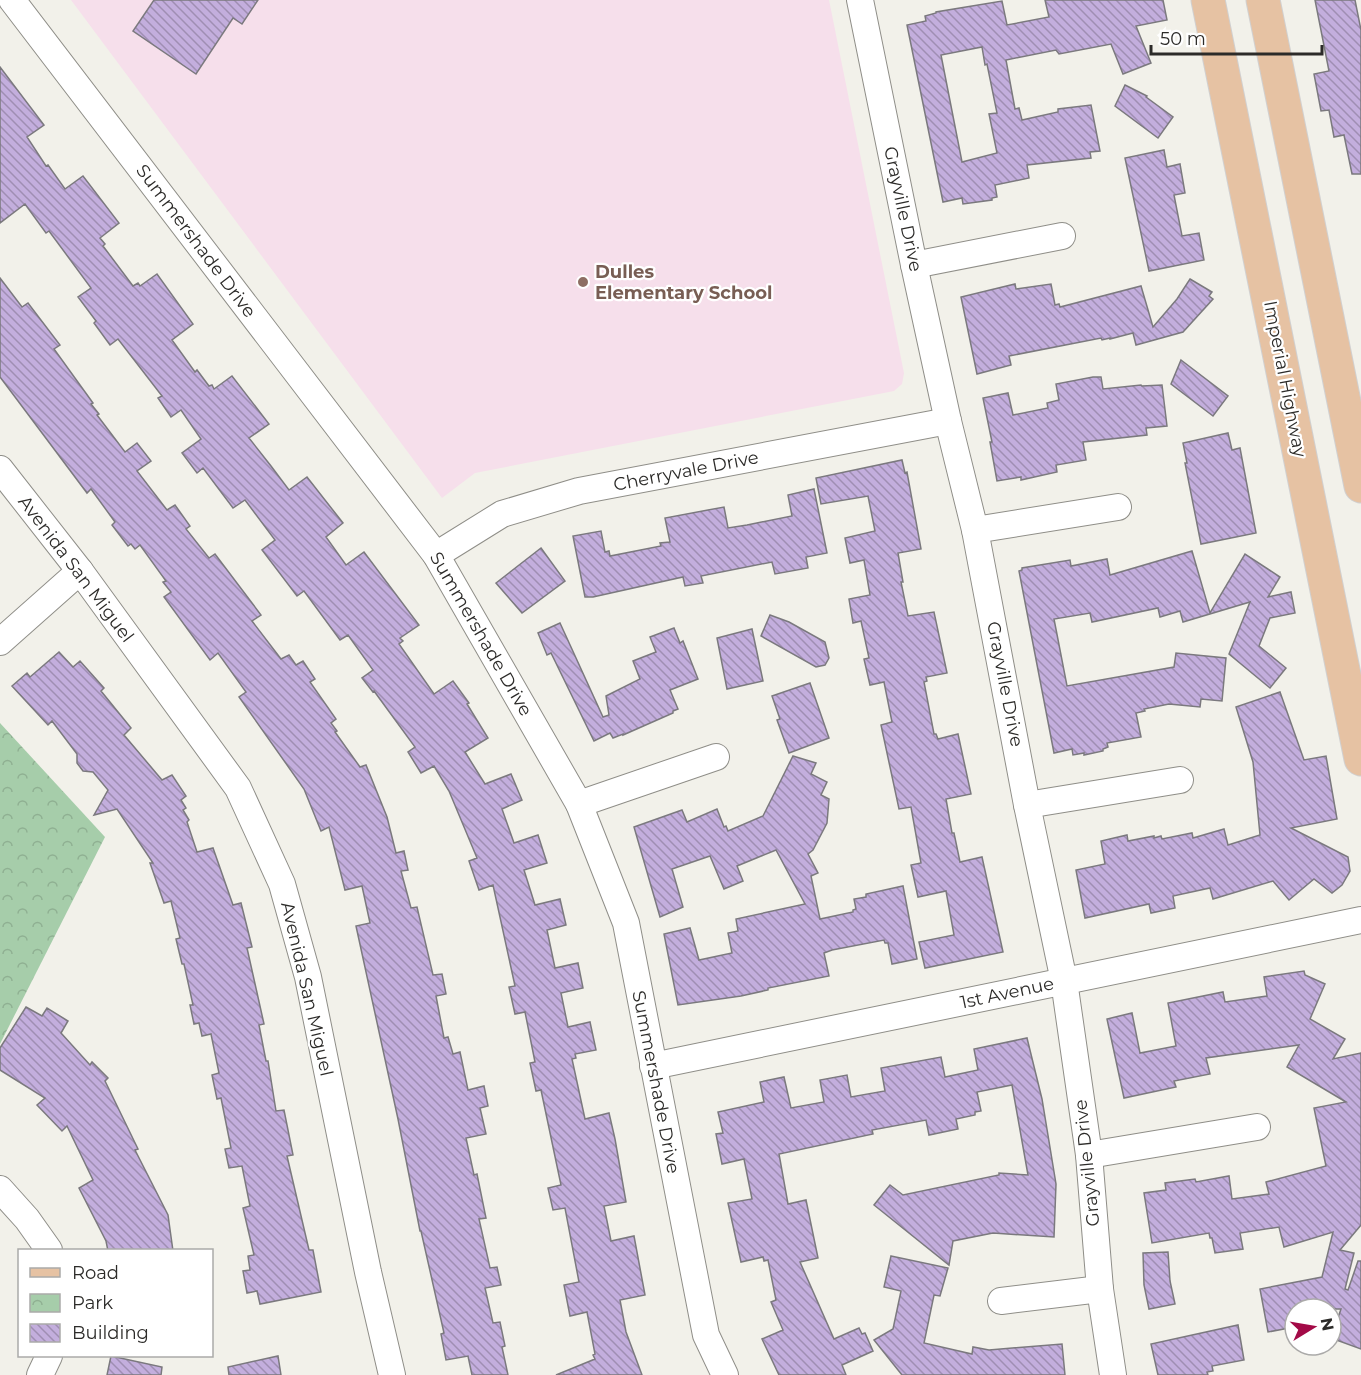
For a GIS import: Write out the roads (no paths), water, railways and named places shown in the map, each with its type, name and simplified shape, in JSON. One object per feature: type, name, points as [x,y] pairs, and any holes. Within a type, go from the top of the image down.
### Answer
[{"type":"main road","name":"Imperial Highway","points":[[1208,0],[1361,759]]},
{"type":"main road","points":[[1263,0],[1361,486]]},
{"type":"street","name":"Summershade Drive","points":[[12,0],[436,555],[579,804],[626,923],[706,1335],[725,1375]]},
{"type":"street","name":"Grayville Drive","points":[[860,0],[914,265],[948,421],[975,530],[1064,981],[1089,1155],[1100,1289],[1113,1375]]},
{"type":"street","points":[[914,265],[1062,236]]},
{"type":"street","name":"Cherryvale Drive","points":[[436,555],[502,514],[579,491],[948,421]]},
{"type":"street","name":"Avenida San Miguel","points":[[0,469],[80,571],[238,788],[282,884],[308,977],[368,1272],[392,1375]]},
{"type":"street","points":[[975,530],[1118,507]]},
{"type":"street","points":[[0,642],[80,571]]},
{"type":"street","points":[[579,804],[716,757]]},
{"type":"street","points":[[1028,805],[1179,780]]},
{"type":"street","name":"1st Avenue","points":[[653,1066],[1361,920]]},
{"type":"street","points":[[1089,1155],[1257,1127]]},
{"type":"street","points":[[0,1189],[27,1219],[48,1249]]},
{"type":"street","points":[[1001,1301],[1100,1289]]},
{"type":"street","points":[[40,1375],[49,1357]]},
{"type":"place","name":"Dulles Elementary School","points":[[583,282]]}]
